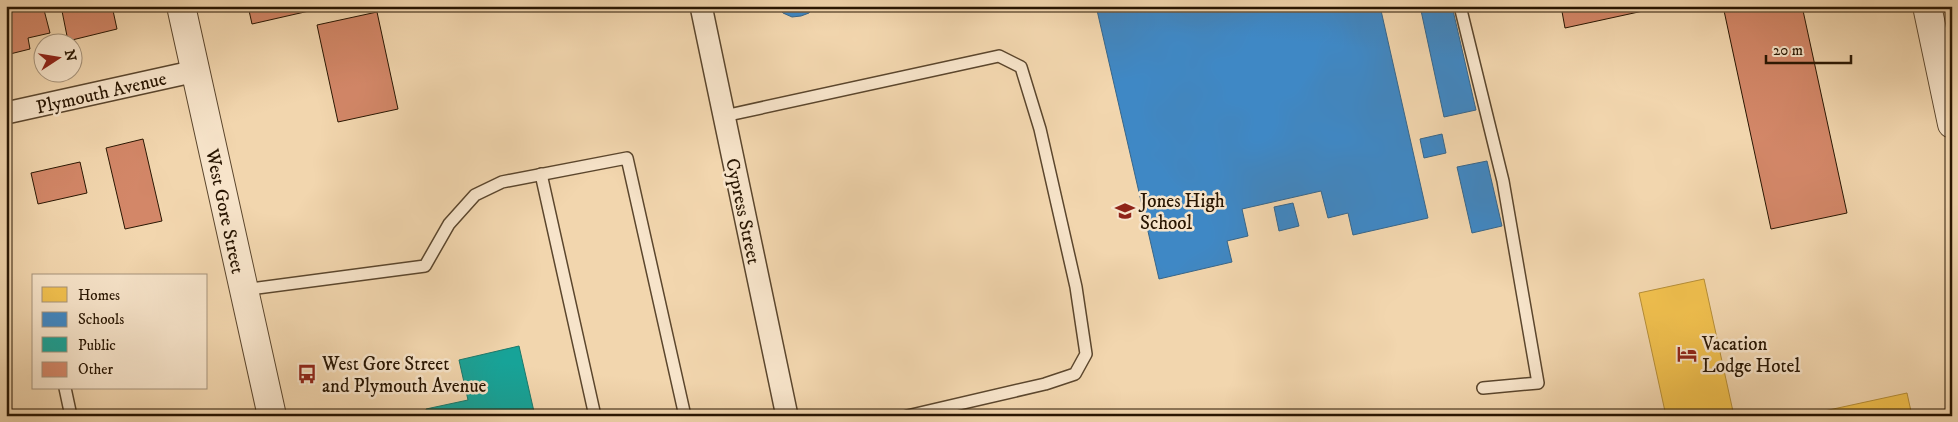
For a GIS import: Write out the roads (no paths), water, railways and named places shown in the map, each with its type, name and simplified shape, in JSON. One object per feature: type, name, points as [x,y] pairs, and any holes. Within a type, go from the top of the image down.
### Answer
[{"type":"street","name":"West Gore Street","points":[[181,6],[272,416]]},
{"type":"street","name":"Cypress Street","points":[[701,6],[787,416]]},
{"type":"street","points":[[1927,6],[1952,124]]},
{"type":"street","name":"Plymouth Avenue","points":[[6,113],[196,71]]},
{"type":"lane","points":[[1460,6],[1503,181],[1538,383],[1483,388]]},
{"type":"lane","points":[[724,116],[999,56],[1022,67],[1044,147],[1076,288],[1086,354],[1075,374],[1045,384],[907,416]]},
{"type":"lane","points":[[243,290],[425,266],[449,224],[475,195],[502,182],[627,158],[685,416]]},
{"type":"lane","points":[[541,174],[595,416]]},
{"type":"lane","points":[[65,390],[71,416]]},
{"type":"place","name":"Jones High School","points":[[1125,211]]},
{"type":"place","name":"Vacation Lodge Hotel","points":[[1687,354]]},
{"type":"place","name":"West Gore Street and Plymouth Avenue","points":[[307,374]]}]
